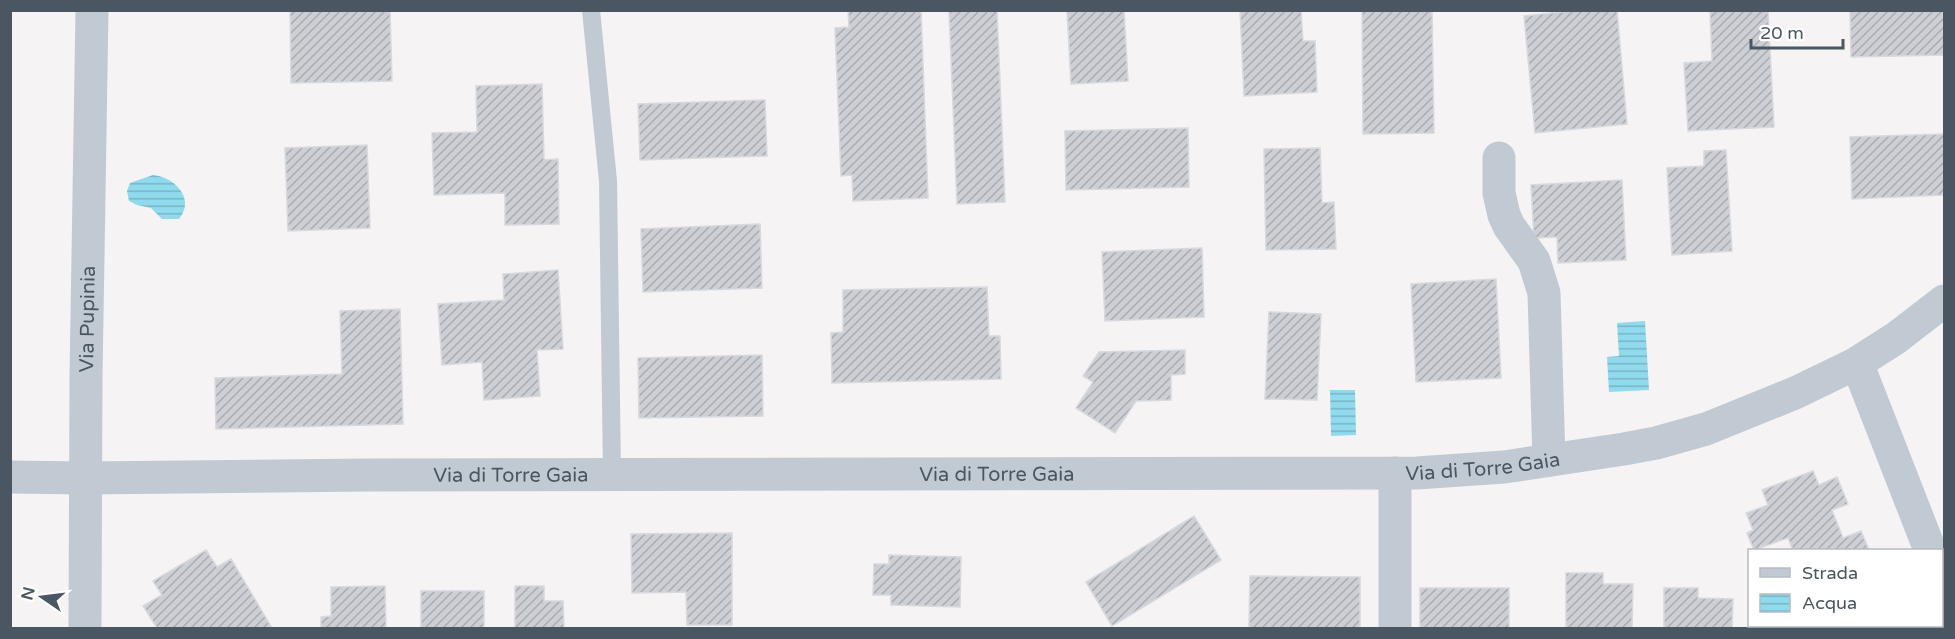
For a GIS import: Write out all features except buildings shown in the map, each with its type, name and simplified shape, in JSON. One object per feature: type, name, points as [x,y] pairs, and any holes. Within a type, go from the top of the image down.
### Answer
[{"type":"street","name":"Via Pupinia","points":[[85,628],[92,10]]},
{"type":"street","points":[[1499,158],[1499,193],[1504,215],[1509,226],[1534,261],[1544,293],[1549,460]]},
{"type":"street","name":"Via di Torre Gaia","points":[[10,477],[1395,474],[1461,471],[1656,443],[1706,429],[1795,393],[1857,363],[1896,338],[1944,301]]},
{"type":"street","points":[[1857,363],[1930,549]]},
{"type":"street","points":[[1395,474],[1395,628]]},
{"type":"lane","points":[[591,10],[608,181],[612,474]]},
{"type":"water","points":[[153,175],[175,184],[184,196],[184,211],[179,219],[162,219],[151,208],[129,201],[127,191],[130,183]]},
{"type":"water","points":[[1645,321],[1649,390],[1609,392],[1607,357],[1619,356],[1617,323]]},
{"type":"water","points":[[1330,390],[1355,390],[1356,435],[1331,436]]}]
